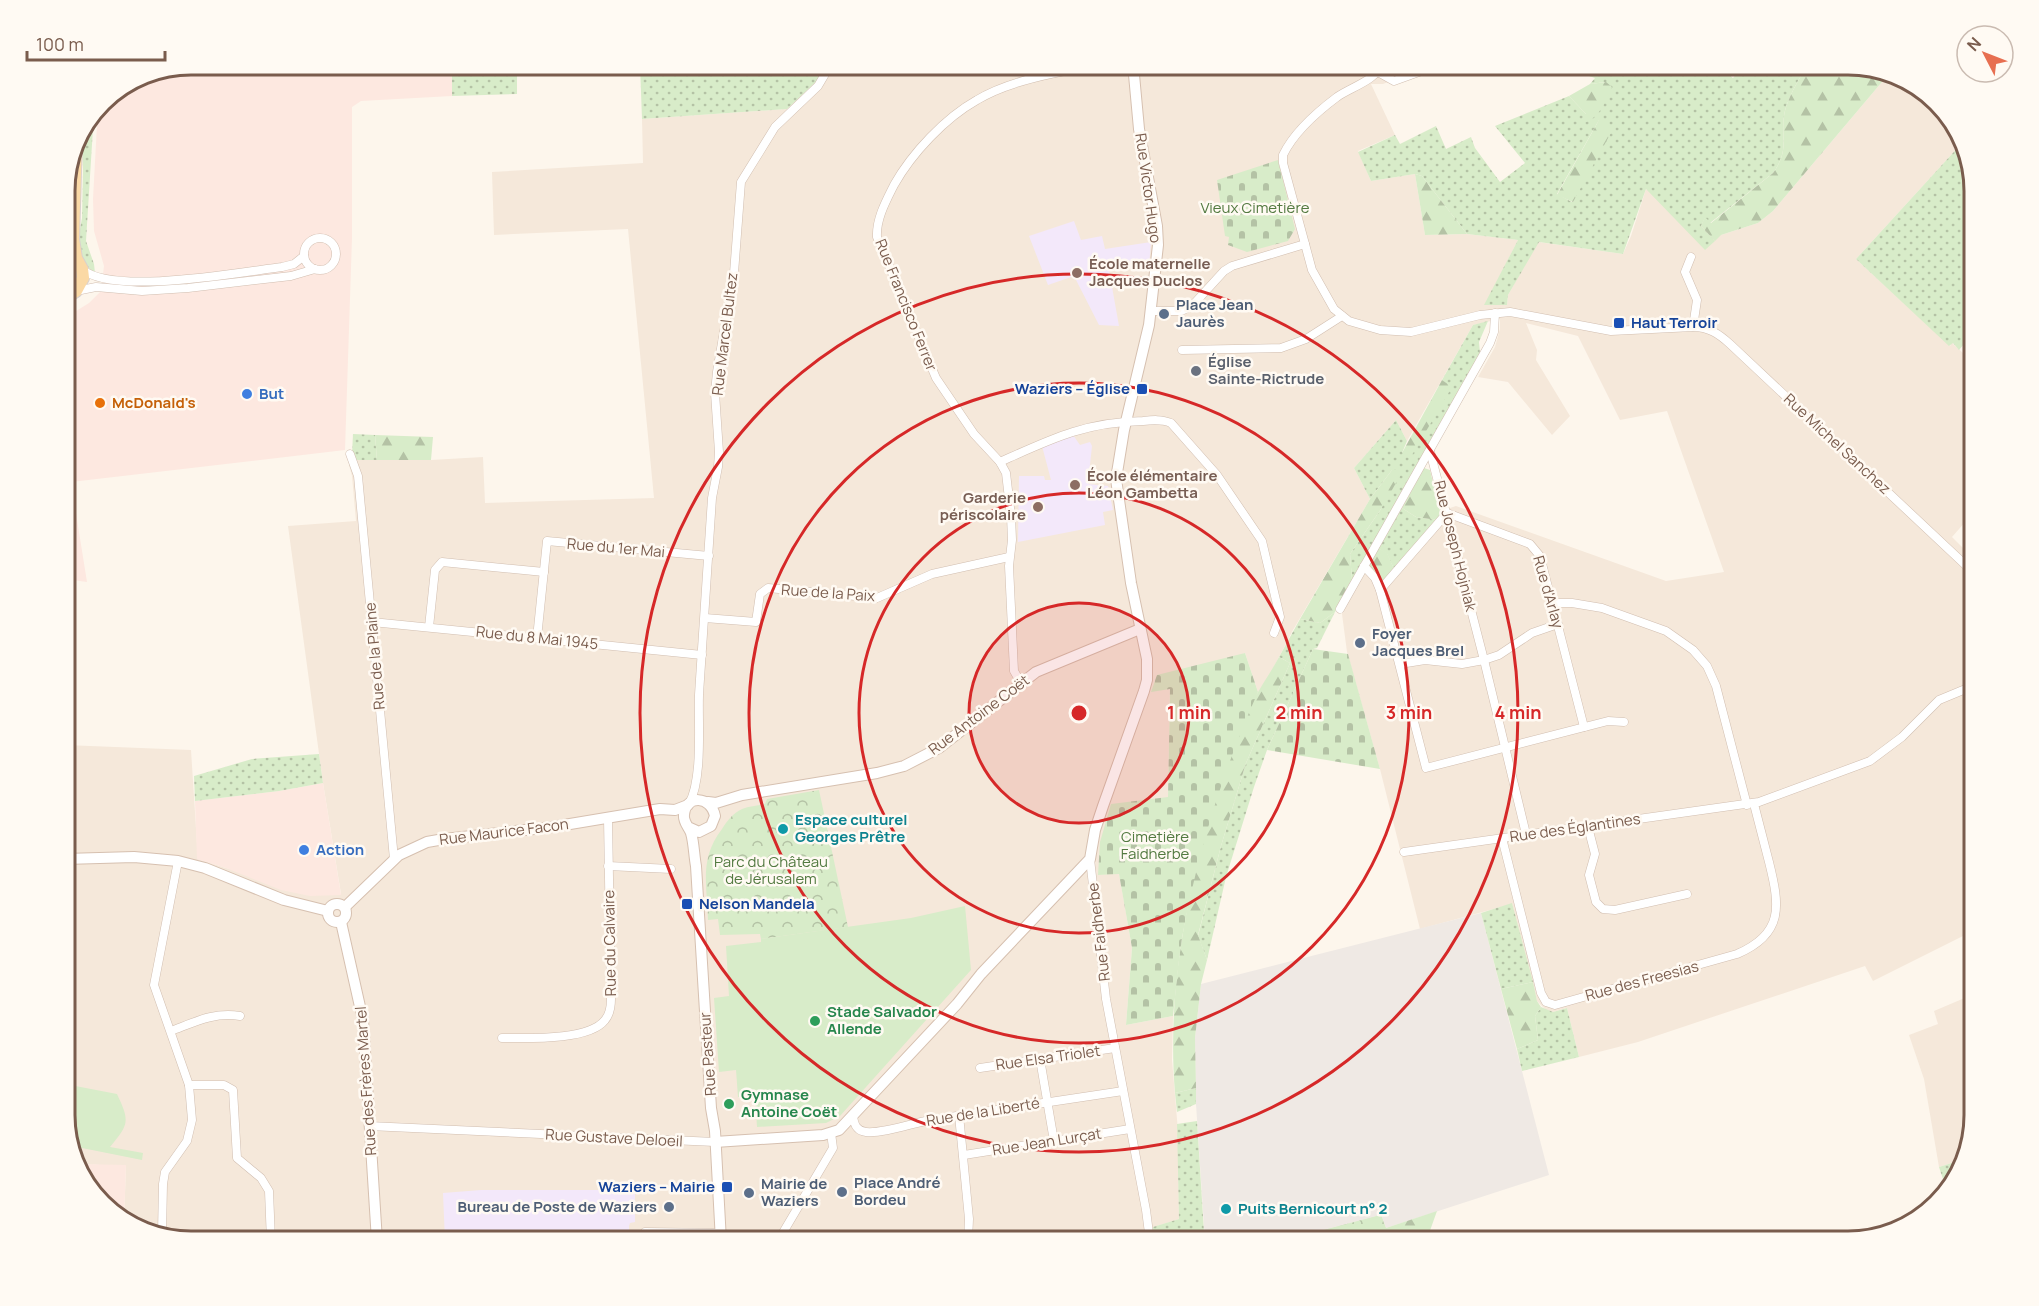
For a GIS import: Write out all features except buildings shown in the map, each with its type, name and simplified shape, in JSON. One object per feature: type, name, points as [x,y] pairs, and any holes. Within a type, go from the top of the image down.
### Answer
[{"type":"main road","points":[[75,247],[82,281],[76,291]]},
{"type":"main road","points":[[75,259],[79,263]]},
{"type":"street","name":"Rue Marcel Bultez","points":[[689,805],[697,778],[712,498],[719,452],[715,393],[734,273],[742,179],[775,127],[818,86],[824,75]]},
{"type":"street","name":"Rue Francisco Ferrer","points":[[1021,683],[1014,671],[1009,557],[1012,540],[1010,497],[1006,473],[1000,462],[978,440],[936,378],[877,237],[877,224],[893,188],[912,159],[932,136],[971,103],[1003,88],[1049,75]]},
{"type":"street","name":"Rue Victor Hugo","points":[[1134,75],[1140,136],[1158,232],[1151,311]]},
{"type":"street","points":[[1182,350],[1281,348],[1306,339],[1341,316],[1334,309],[1312,270],[1283,163],[1283,155],[1316,114],[1370,75]]},
{"type":"street","points":[[1388,75],[1394,81],[1411,75]]},
{"type":"street","points":[[76,291],[96,287],[142,291],[188,288],[291,276],[315,269],[326,269],[334,262],[336,253],[333,244],[322,237],[313,239],[305,248],[304,256],[308,264],[315,269]]},
{"type":"street","points":[[1126,421],[1151,311],[1185,310],[1192,306],[1228,268],[1305,244]]},
{"type":"street","points":[[79,263],[92,275],[101,278],[166,281],[282,267],[294,264],[304,256]]},
{"type":"street","points":[[1691,257],[1685,272],[1697,300],[1693,327]]},
{"type":"street","points":[[1340,609],[1490,343],[1494,332],[1495,313]]},
{"type":"street","name":"Rue Michel Sanchez","points":[[1341,316],[1353,322],[1399,332],[1495,313],[1524,313],[1611,331],[1693,327],[1711,330],[1730,344],[1964,564]]},
{"type":"street","points":[[1000,462],[1076,429],[1126,421],[1168,421],[1217,475],[1262,541],[1280,617],[1275,633]]},
{"type":"street","name":"Rue Faidherbe","points":[[1126,421],[1116,479],[1147,666],[1146,686],[1098,820],[1090,859],[1106,999],[1149,1231]]},
{"type":"street","name":"Rue Joseph Hojniak","points":[[1430,451],[1448,513],[1526,834]]},
{"type":"street","name":"Rue de la Plaine","points":[[350,454],[358,476],[394,859]]},
{"type":"street","points":[[1380,590],[1448,513]]},
{"type":"street","name":"Rue d'Arlay","points":[[1448,513],[1533,547],[1540,556],[1584,727]]},
{"type":"street","name":"Rue du 1er Mai","points":[[537,638],[547,542],[709,556]]},
{"type":"street","name":"Rue de la Paix","points":[[705,618],[756,622],[760,594],[768,588],[877,598],[932,574],[1009,557]]},
{"type":"street","points":[[429,627],[435,570],[442,562],[544,572]]},
{"type":"street","points":[[1364,567],[1375,578],[1380,590],[1426,768],[1612,720],[1624,722]]},
{"type":"street","name":"Rue des Freesias","points":[[1502,838],[1542,997],[1549,1004],[1555,1005],[1737,954],[1763,938],[1774,919],[1777,894],[1716,686],[1707,666],[1693,650],[1666,632],[1602,608],[1572,603],[1552,603]]},
{"type":"street","name":"Rue du 8 Mai 1945","points":[[372,622],[702,656]]},
{"type":"street","points":[[1400,664],[1425,660],[1462,664],[1484,660],[1499,655],[1532,633],[1558,624]]},
{"type":"street","name":"Rue Antoine Coët","points":[[706,802],[716,803],[742,795],[877,773],[904,766],[939,748],[1041,669],[1140,629]]},
{"type":"street","name":"Rue des Églantines","points":[[1404,852],[1750,804],[1870,761],[1902,737],[1939,700],[1964,690]]},
{"type":"street","name":"Rue Marcel Bultez","points":[[697,778],[700,793],[706,802]]},
{"type":"street","points":[[696,801],[706,802],[714,810],[715,818],[707,830],[697,831],[687,825],[684,814],[689,805],[696,801]]},
{"type":"street","name":"Rue Maurice Facon","points":[[345,907],[394,859],[411,848],[435,840],[530,831],[651,811],[675,810],[689,805]]},
{"type":"street","name":"Rue Maurice Facon","points":[[651,811],[669,814],[687,825]]},
{"type":"street","name":"Rue du Calvaire","points":[[502,1038],[562,1037],[594,1028],[606,1018],[610,1011],[612,999],[608,818]]},
{"type":"street","name":"Rue Pasteur","points":[[687,825],[692,836],[696,866],[720,1231]]},
{"type":"street","points":[[1588,827],[1595,854],[1589,874],[1596,902],[1603,909],[1615,910],[1687,894]]},
{"type":"street","name":"Rue Pasteur","points":[[696,866],[698,842],[707,830]]},
{"type":"street","points":[[75,859],[134,857],[178,861],[205,868],[284,900],[328,911]]},
{"type":"street","points":[[784,1231],[833,1148],[831,1133],[839,1130],[853,1116],[957,1004],[981,974],[1090,859]]},
{"type":"street","points":[[162,1227],[165,1172],[187,1141],[192,1127],[189,1085],[153,985],[178,861]]},
{"type":"street","points":[[608,866],[671,869]]},
{"type":"street","points":[[335,904],[345,907],[347,914],[341,922],[331,920],[328,916],[330,906],[335,904]]},
{"type":"street","name":"Rue des Frères Martel","points":[[341,922],[363,1020],[376,1231]]},
{"type":"street","points":[[171,1031],[215,1015],[240,1016]]},
{"type":"street","name":"Rue Elsa Triolet","points":[[980,1068],[1115,1048]]},
{"type":"street","points":[[1040,1059],[1054,1141]]},
{"type":"street","points":[[189,1085],[224,1085],[233,1090],[237,1158],[261,1179],[269,1191],[271,1231]]},
{"type":"street","name":"Rue de la Liberté","points":[[853,1116],[858,1128],[870,1132],[959,1115],[1123,1091]]},
{"type":"street","points":[[959,1115],[968,1231]]},
{"type":"street","name":"Rue Gustave Deloeil","points":[[369,1126],[715,1142],[831,1133]]},
{"type":"street","name":"Rue Jean Lurçat","points":[[964,1155],[1130,1129]]},
{"type":"shaded area","points":[[191,75],[452,75],[452,96],[361,101],[352,107],[352,238],[345,450],[75,482],[75,312],[89,303],[101,291],[104,266],[94,231],[93,199],[97,123],[126,94],[153,81]]},
{"type":"shaded area","points":[[821,75],[1407,75],[1383,84],[1371,84],[1395,135],[1358,151],[1371,181],[1415,174],[1425,235],[1467,234],[1518,240],[1485,305],[1507,305],[1508,295],[1538,242],[1623,254],[1646,189],[1721,235],[1758,223],[1773,211],[1883,80],[1913,94],[1945,126],[1956,149],[1856,259],[1950,346],[1952,343],[1964,354],[1964,523],[1952,537],[1964,549],[1964,936],[1873,981],[1865,966],[1638,1042],[1579,1057],[1567,1008],[1553,1012],[1546,1010],[1537,1001],[1512,904],[1420,929],[1380,769],[1347,652],[1342,614],[1344,606],[1368,566],[1381,583],[1441,515],[1456,506],[1666,581],[1724,572],[1667,411],[1620,420],[1578,336],[1526,323],[1537,350],[1536,360],[1570,416],[1552,435],[1508,382],[1478,377],[1495,347],[1500,319],[1473,325],[1407,441],[1396,420],[1354,468],[1370,499],[1258,692],[1245,653],[1170,688],[1168,797],[1098,875],[1119,873],[1132,948],[1126,1025],[1173,1016],[1172,1060],[1178,1131],[1179,1219],[1154,1227],[1154,1231],[183,1231],[153,1225],[126,1212],[126,1166],[86,1164],[75,1123],[75,745],[191,750],[198,859],[226,868],[341,894],[323,783],[288,526],[356,521],[349,465],[355,460],[483,457],[485,503],[654,498],[628,229],[494,235],[492,172],[643,163],[642,119],[787,109]]},
{"type":"shaded area","name":"École maternelle Jacques Duclos","points":[[1074,221],[1081,240],[1102,236],[1105,249],[1151,242],[1149,267],[1109,270],[1119,326],[1099,325],[1074,276],[1048,285],[1029,236]]},
{"type":"shaded area","name":"École élémentaire Léon Gambetta","points":[[1073,435],[1080,445],[1090,442],[1092,446],[1088,484],[1108,486],[1113,510],[1103,512],[1105,525],[1018,542],[1019,476],[1044,476],[1045,480],[1051,480],[1042,446]]},
{"type":"shaded area","points":[[75,507],[87,582],[75,580]]},
{"type":"shaded area","points":[[323,783],[341,895],[310,896],[281,890],[197,859],[195,801]]},
{"type":"shaded area","points":[[1481,913],[1549,1175],[1386,1228],[1381,1215],[1320,1231],[1204,1231],[1196,1104],[1195,1038],[1201,984]]},
{"type":"shaded area","points":[[1964,998],[1963,1130],[1954,1162],[1939,1167],[1924,1079],[1909,1035],[1938,1024],[1934,1011]]},
{"type":"shaded area","points":[[86,1164],[126,1165],[124,1211],[94,1180]]},
{"type":"shaded area","points":[[481,1190],[635,1190],[635,1222],[630,1223],[629,1231],[445,1231],[443,1193]]},
{"type":"green space","points":[[452,75],[517,75],[517,94],[452,96]]},
{"type":"green space","points":[[640,75],[821,75],[787,109],[642,119]]},
{"type":"green space","points":[[1729,75],[1733,78],[1736,75],[1802,75],[1786,107],[1783,148],[1779,164],[1773,173],[1710,223],[1705,218],[1701,226],[1715,241],[1705,250],[1646,189],[1623,254],[1539,242],[1508,295],[1507,305],[1484,305],[1518,240],[1467,234],[1422,176],[1415,174],[1371,181],[1358,152],[1395,135],[1400,144],[1436,126],[1446,149],[1471,137],[1475,148],[1500,182],[1525,163],[1495,126],[1569,96],[1586,114],[1586,121],[1606,82],[1590,84],[1595,78],[1589,76]],"holes":[[[1599,120],[1573,202],[1557,194]]]},
{"type":"green space","points":[[1802,75],[1848,75],[1883,80],[1773,211],[1758,223],[1721,235],[1715,241],[1701,226],[1705,217],[1711,223],[1773,173],[1779,164],[1783,148],[1784,116]]},
{"type":"green space","points":[[1606,82],[1612,87],[1604,103],[1596,116],[1586,122],[1586,114],[1569,96],[1590,84]]},
{"type":"green space","points":[[1599,120],[1613,129],[1573,202],[1557,195]]},
{"type":"green space","points":[[93,129],[86,241],[95,273],[86,266],[80,254],[78,240],[82,218],[82,152]]},
{"type":"green space","points":[[1956,149],[1962,168],[1964,191],[1964,344],[1959,350],[1953,343],[1949,346],[1856,259]]},
{"type":"green space","name":"Vieux Cimetière","points":[[1278,160],[1295,229],[1288,241],[1247,252],[1228,245],[1229,237],[1225,236],[1217,180]]},
{"type":"green space","points":[[1415,174],[1422,176],[1467,234],[1425,235]]},
{"type":"green space","points":[[1488,321],[1479,342],[1480,353],[1352,580],[1350,554],[1381,509],[1392,470],[1370,499],[1354,468],[1396,420],[1407,441],[1402,453],[1451,387],[1442,380],[1473,325]]},
{"type":"green space","points":[[1442,380],[1452,387],[1412,455],[1402,453]]},
{"type":"green space","points":[[353,434],[375,435],[377,460],[355,460],[352,454]]},
{"type":"green space","points":[[375,435],[433,437],[431,460],[377,460]]},
{"type":"green space","points":[[1424,468],[1430,470],[1441,515],[1437,520],[1416,517],[1402,508]]},
{"type":"green space","points":[[1404,469],[1381,509],[1350,554],[1352,580],[1335,612],[1320,623],[1300,619],[1370,499],[1392,470]]},
{"type":"green space","points":[[1402,508],[1416,517],[1437,520],[1394,569],[1387,554],[1378,548]]},
{"type":"green space","points":[[1378,548],[1387,553],[1394,569],[1381,583],[1368,566]]},
{"type":"green space","points":[[1335,612],[1317,648],[1313,649],[1267,750],[1226,877],[1207,960],[1198,936],[1221,846],[1246,763],[1290,663],[1279,657],[1300,619],[1320,623]]},
{"type":"green space","points":[[1313,649],[1348,654],[1380,769],[1267,750]]},
{"type":"green space","name":"Cimetière Faidherbe","points":[[1245,653],[1258,692],[1222,782],[1204,843],[1182,938],[1173,1016],[1126,1025],[1132,948],[1119,874],[1098,875],[1100,842],[1111,804],[1168,797],[1170,689],[1151,692],[1157,675]]},
{"type":"green space","points":[[1279,657],[1290,663],[1246,763],[1198,935],[1207,960],[1201,984],[1195,1038],[1196,1088],[1175,1093],[1174,1011],[1191,889],[1212,810],[1239,730],[1253,700]]},
{"type":"green space","points":[[319,754],[323,783],[195,801],[194,776],[252,759]]},
{"type":"green space","name":"Parc du Château de Jérusalem","points":[[819,790],[848,927],[761,939],[760,934],[720,935],[718,919],[708,920],[706,872],[710,851],[724,826],[739,811],[765,804],[767,799]]},
{"type":"green space","points":[[1512,903],[1533,982],[1501,989],[1481,913]]},
{"type":"green space","points":[[965,906],[971,970],[840,1116],[826,1123],[757,1127],[755,1096],[738,1097],[736,1070],[719,1072],[714,998],[729,996],[726,946],[911,918]]},
{"type":"green space","points":[[1533,982],[1537,1001],[1541,1007],[1535,1016],[1538,1040],[1517,1049],[1501,989]]},
{"type":"green space","points":[[1541,1007],[1553,1012],[1567,1008],[1579,1057],[1522,1071],[1517,1049],[1538,1040],[1535,1016]]},
{"type":"green space","points":[[75,1086],[117,1094],[126,1122],[110,1147],[143,1153],[142,1160],[80,1148],[75,1123]]},
{"type":"green space","points":[[1196,1088],[1196,1104],[1177,1112],[1175,1093]]},
{"type":"green space","points":[[1197,1121],[1204,1231],[1153,1231],[1153,1227],[1179,1219],[1177,1124]]},
{"type":"green space","points":[[1954,1162],[1944,1181],[1939,1167]]},
{"type":"green space","points":[[1437,1211],[1430,1231],[1320,1231],[1381,1215],[1386,1228]]},
{"type":"green space","points":[[1381,1215],[1387,1231],[1320,1231]]},
{"type":"place","name":"École maternelle Jacques Duclos","points":[[1077,273]]},
{"type":"place","name":"Place Jean Jaurès","points":[[1164,314]]},
{"type":"place","name":"Haut Terroir","points":[[1619,323]]},
{"type":"place","name":"Église Sainte-Rictrude","points":[[1196,371]]},
{"type":"place","name":"Waziers – Église","points":[[1142,389]]},
{"type":"place","name":"But","points":[[247,394]]},
{"type":"place","name":"McDonald's","points":[[100,403]]},
{"type":"place","name":"École élémentaire Léon Gambetta","points":[[1075,485]]},
{"type":"place","name":"Garderie périscolaire","points":[[1038,507]]},
{"type":"place","name":"Foyer Jacques Brel","points":[[1360,643]]},
{"type":"place","name":"Espace culturel Georges Prêtre","points":[[783,829]]},
{"type":"place","name":"Action","points":[[304,850]]},
{"type":"place","name":"Nelson Mandela","points":[[687,904]]},
{"type":"place","name":"Stade Salvador Allende","points":[[815,1021]]},
{"type":"place","name":"Gymnase Antoine Coët","points":[[729,1104]]},
{"type":"place","name":"Waziers – Mairie","points":[[727,1187]]},
{"type":"place","name":"Place André Bordeu","points":[[842,1192]]},
{"type":"place","name":"Mairie de Waziers","points":[[749,1193]]},
{"type":"place","name":"Bureau de Poste de Waziers","points":[[669,1207]]},
{"type":"place","name":"Puits Bernicourt n° 2","points":[[1226,1209]]}]
